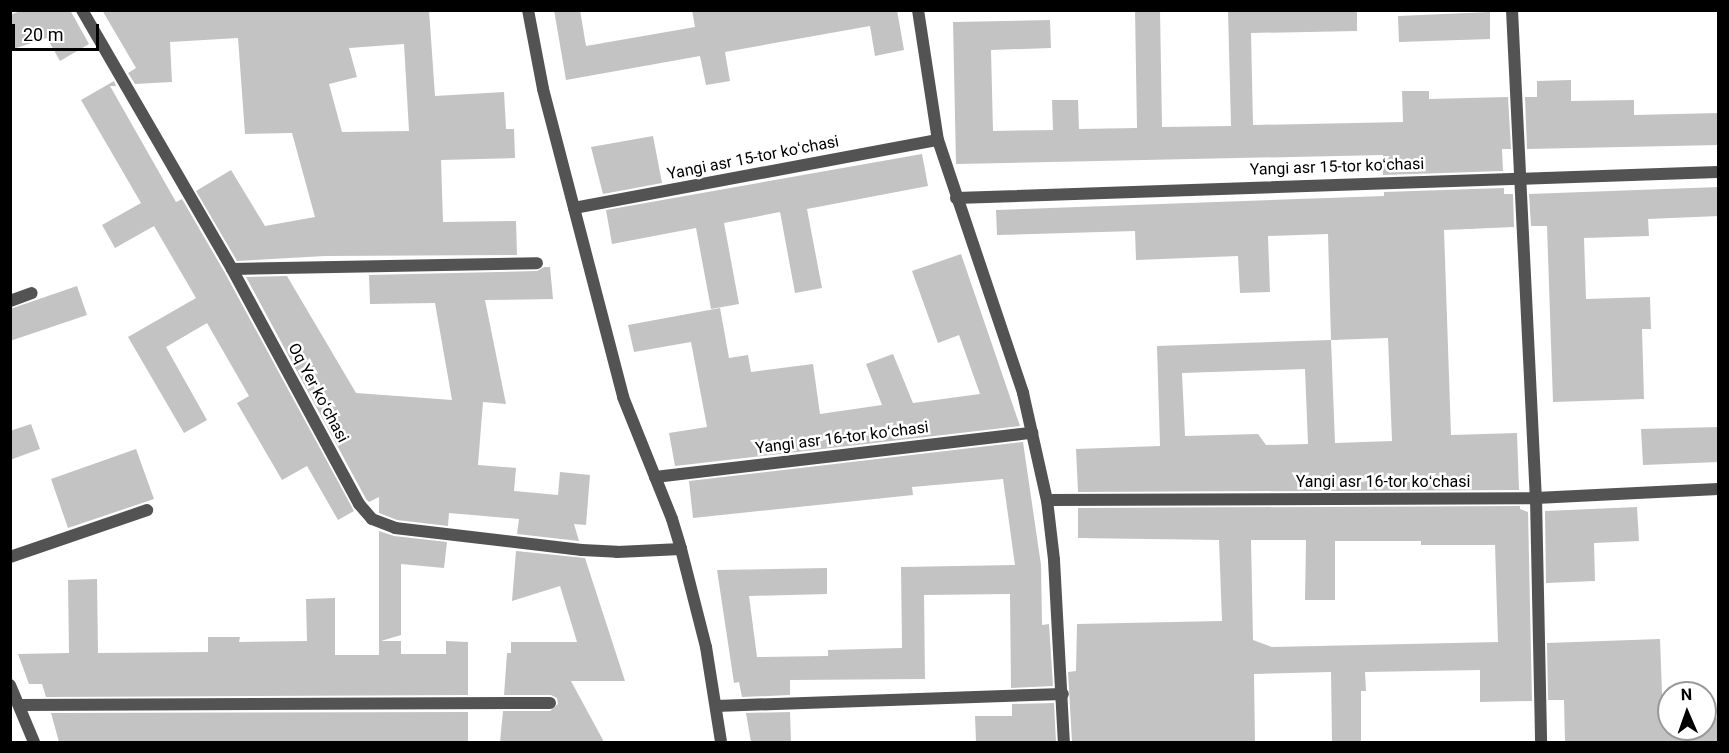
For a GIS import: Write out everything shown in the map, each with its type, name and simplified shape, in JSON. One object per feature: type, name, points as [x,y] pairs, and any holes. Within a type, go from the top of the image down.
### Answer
[{"type":"street","name":"Oq Yer koʻchasi","points":[[82,10],[232,269],[359,504],[372,519],[395,528],[582,550],[617,552],[681,549]]},
{"type":"street","points":[[528,10],[543,89],[623,397],[681,549],[706,647],[722,742]]},
{"type":"street","points":[[918,10],[938,140],[1023,393],[1047,500],[1063,694],[1064,742]]},
{"type":"street","points":[[1512,10],[1518,177],[1536,498],[1540,742]]},
{"type":"street","name":"Yangi asr 15-tor koʻchasi","points":[[574,208],[938,140]]},
{"type":"street","name":"Yangi asr 15-tor koʻchasi","points":[[956,198],[1518,177],[1719,172]]},
{"type":"street","points":[[232,269],[537,263]]},
{"type":"street","points":[[10,301],[32,293]]},
{"type":"street","name":"Yangi asr 16-tor koʻchasi","points":[[655,477],[1032,433]]},
{"type":"street","name":"Yangi asr 16-tor koʻchasi","points":[[1047,500],[1536,498],[1719,489]]},
{"type":"street","points":[[10,557],[147,510]]},
{"type":"street","points":[[10,685],[34,742]]},
{"type":"street","points":[[716,706],[1063,694]]},
{"type":"street","points":[[19,705],[550,703]]},
{"type":"building","points":[[23,10],[70,10],[89,44],[60,61],[47,38],[10,50],[10,15]]},
{"type":"building","points":[[102,10],[429,10],[435,96],[504,92],[506,129],[514,129],[515,158],[441,160],[443,222],[516,221],[517,255],[325,256],[237,261],[196,191],[231,170],[265,226],[315,217],[292,133],[245,134],[238,38],[170,42],[172,82],[135,84],[128,73],[136,68]],"holes":[[[404,44],[409,131],[342,132],[329,84],[357,77],[349,48]]]},
{"type":"building","points":[[554,10],[580,10],[586,46],[695,27],[692,10],[897,10],[904,50],[875,56],[870,26],[725,52],[730,81],[706,85],[700,56],[566,80]]},
{"type":"building","points":[[1135,10],[1160,10],[1162,127],[1231,126],[1228,10],[1357,10],[1357,31],[1251,33],[1253,125],[1403,122],[1402,91],[1429,91],[1429,99],[1508,97],[1511,149],[1502,149],[1503,171],[1383,175],[1383,155],[956,164],[953,22],[1050,20],[1051,48],[991,50],[993,131],[1053,130],[1052,100],[1078,100],[1079,129],[1137,128]]},
{"type":"building","points":[[1490,12],[1490,39],[1399,42],[1398,16]]},
{"type":"building","points":[[1571,80],[1571,101],[1634,100],[1634,115],[1719,113],[1719,145],[1527,149],[1525,97],[1537,97],[1537,81]]},
{"type":"building","points":[[114,81],[116,86],[110,86],[176,202],[182,199],[225,273],[354,511],[338,520],[307,466],[282,480],[237,403],[249,396],[207,323],[166,347],[207,420],[184,433],[128,337],[196,298],[154,226],[115,248],[102,225],[141,203],[81,100]]},
{"type":"building","points":[[653,136],[662,183],[603,194],[591,147]]},
{"type":"building","points":[[922,154],[928,186],[807,209],[822,288],[795,293],[780,212],[724,223],[739,304],[711,309],[696,228],[612,244],[606,210]]},
{"type":"building","points":[[1719,187],[1719,216],[1648,219],[1649,236],[1584,238],[1586,299],[1650,297],[1651,329],[1642,329],[1644,399],[1553,402],[1547,226],[1531,226],[1529,194]]},
{"type":"building","points":[[1504,188],[1504,194],[1513,194],[1514,227],[1444,230],[1451,435],[1517,433],[1519,490],[1078,492],[1076,449],[1160,446],[1157,346],[1331,340],[1328,234],[1268,236],[1270,292],[1240,293],[1238,256],[1136,260],[1135,231],[997,235],[996,210],[1384,196],[1384,192]],"holes":[[[1388,338],[1392,441],[1335,443],[1331,340]],[[1305,369],[1308,444],[1266,445],[1258,434],[1185,436],[1182,373]]]},
{"type":"building","points":[[961,254],[1020,426],[675,466],[669,433],[707,427],[691,342],[634,352],[628,325],[720,308],[729,358],[748,355],[751,372],[813,364],[820,414],[882,405],[866,364],[893,354],[913,403],[980,394],[959,335],[938,343],[912,271]]},
{"type":"building","points":[[550,267],[553,299],[485,300],[506,404],[483,402],[478,465],[516,468],[514,491],[558,495],[560,472],[590,475],[586,525],[574,524],[579,541],[517,534],[519,519],[449,513],[448,526],[397,520],[379,513],[379,497],[369,502],[366,499],[246,277],[287,276],[356,393],[452,400],[435,303],[370,304],[369,275],[537,271]]},
{"type":"building","points":[[77,286],[87,315],[10,341],[10,309]]},
{"type":"building","points":[[31,424],[40,449],[10,460],[10,431]]},
{"type":"building","points":[[1719,427],[1719,462],[1643,465],[1641,429]]},
{"type":"building","points":[[1023,442],[1041,565],[1042,625],[1049,624],[1053,686],[1011,688],[1010,594],[924,595],[925,679],[790,680],[790,695],[742,697],[739,682],[734,683],[717,570],[827,568],[827,594],[749,596],[757,657],[828,656],[828,650],[902,648],[901,567],[1015,565],[1003,479],[912,487],[913,495],[693,518],[689,481]]},
{"type":"building","points":[[136,449],[154,499],[68,528],[51,479]]},
{"type":"building","points":[[1520,506],[1520,509],[1528,512],[1532,701],[1480,702],[1480,670],[1365,672],[1366,691],[1361,691],[1361,742],[1332,742],[1331,672],[1254,674],[1255,742],[1072,742],[1068,672],[1076,671],[1077,624],[1222,621],[1219,540],[1078,538],[1078,508]],"holes":[[[1251,540],[1306,540],[1305,600],[1335,600],[1335,541],[1421,541],[1421,545],[1495,545],[1498,642],[1272,647],[1253,640]]]},
{"type":"building","points":[[1637,507],[1639,541],[1594,543],[1595,581],[1546,583],[1545,511]]},
{"type":"building","points":[[379,531],[394,536],[447,542],[444,568],[401,564],[401,635],[381,641],[401,641],[401,654],[446,654],[446,641],[468,642],[468,695],[46,697],[42,684],[29,684],[18,654],[69,653],[68,580],[97,579],[98,653],[208,652],[208,637],[240,637],[239,642],[307,641],[306,599],[335,598],[335,655],[379,655]]},
{"type":"building","points":[[516,551],[585,558],[625,681],[571,681],[604,742],[500,742],[503,711],[550,711],[558,704],[557,698],[551,695],[504,695],[507,653],[511,653],[511,642],[577,642],[560,586],[512,601]]},
{"type":"building","points":[[1660,639],[1662,681],[1657,681],[1657,741],[1717,741],[1717,718],[1719,718],[1719,742],[1565,742],[1564,700],[1548,700],[1547,643]]},
{"type":"building","points":[[1054,703],[1056,742],[976,742],[975,716],[1012,716],[1012,704]]},
{"type":"building","points":[[468,712],[468,742],[59,742],[51,713]]},
{"type":"building","points":[[790,712],[791,742],[751,742],[746,713]]}]
